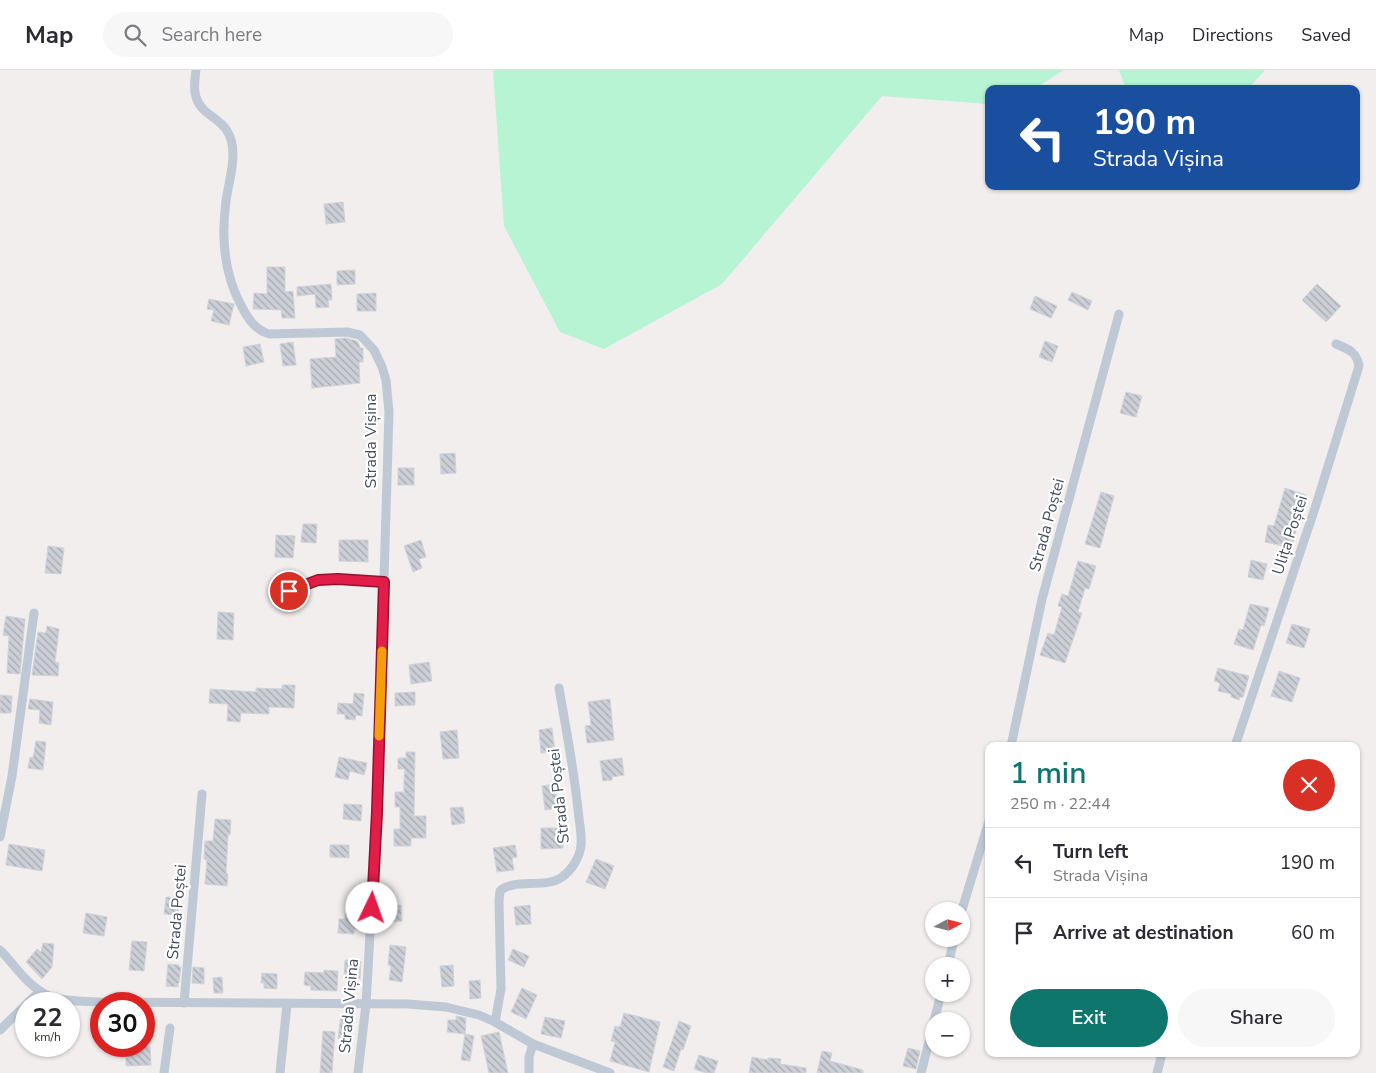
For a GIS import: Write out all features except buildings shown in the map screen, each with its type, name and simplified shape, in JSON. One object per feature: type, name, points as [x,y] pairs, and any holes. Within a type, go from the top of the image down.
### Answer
[{"type":"street","name":"Strada Vișina","points":[[196,70],[194,88],[196,98],[202,107],[225,127],[231,137],[233,160],[224,221],[225,252],[228,276],[234,293],[247,316],[258,330],[269,334],[354,333],[368,341],[382,366],[386,380],[389,412],[377,812],[366,1004],[358,1073]]},
{"type":"street","name":"Strada Poștei","points":[[1012,742],[1042,600],[1119,314]]},
{"type":"street","name":"Ulița Poștei","points":[[1236,742],[1316,505],[1359,366],[1358,359],[1352,351],[1336,344]]},
{"type":"street","points":[[278,595],[318,580],[338,579],[384,582]]},
{"type":"street","points":[[0,837],[12,776],[34,613]]},
{"type":"street","name":"Strada Poștei","points":[[496,1022],[500,989],[498,901],[500,891],[505,886],[544,883],[561,878],[572,867],[579,856],[581,844],[576,789],[559,688]]},
{"type":"street","name":"Strada Poștei","points":[[184,1003],[202,794]]},
{"type":"street","points":[[964,902],[985,834]]},
{"type":"street","points":[[0,950],[40,991],[49,996],[74,1000],[184,1003],[408,1004],[446,1007],[479,1015],[496,1022],[533,1044],[610,1073]]},
{"type":"street","points":[[0,1030],[40,991]]},
{"type":"street","points":[[280,1073],[287,1004]]},
{"type":"street","points":[[164,1073],[170,1028]]},
{"type":"street","points":[[529,1073],[529,1057],[533,1044]]},
{"type":"street","points":[[921,1073],[925,1057]]},
{"type":"street","points":[[1157,1073],[1161,1057]]},
{"type":"green space","points":[[493,70],[1064,70],[1040,85],[985,85],[985,104],[882,96],[722,284],[604,349],[560,332],[504,226]]},
{"type":"green space","points":[[1119,70],[1265,70],[1252,85],[1125,85]]},
{"type":"slow traffic","points":[[379,736],[382,651]]},
{"type":"route","points":[[289,591],[318,580],[338,579],[384,582],[372,908]]}]
